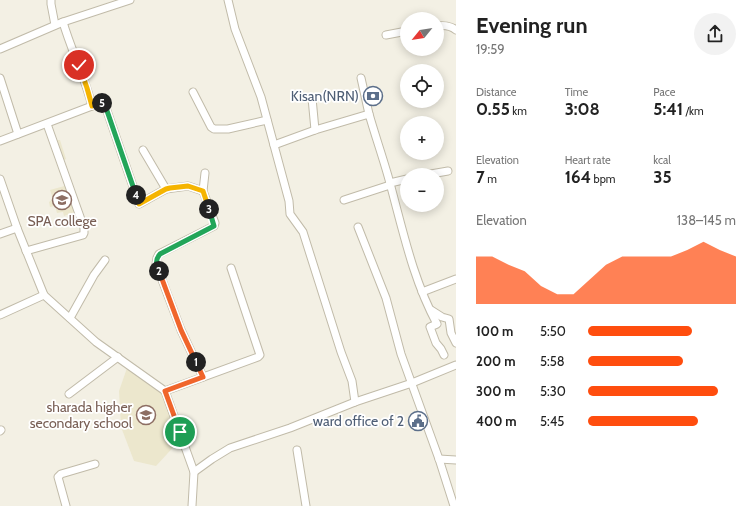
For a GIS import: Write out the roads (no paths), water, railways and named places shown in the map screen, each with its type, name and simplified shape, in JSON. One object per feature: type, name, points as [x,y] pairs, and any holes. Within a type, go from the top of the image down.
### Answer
[{"type":"street","points":[[51,0],[55,25]]},
{"type":"street","points":[[0,49],[109,4],[130,0]]},
{"type":"street","points":[[228,0],[235,29],[261,97],[289,201],[290,214],[303,232],[352,381],[355,402]]},
{"type":"street","points":[[63,22],[92,106]]},
{"type":"street","points":[[444,27],[456,30]]},
{"type":"street","points":[[386,35],[400,32]]},
{"type":"street","points":[[0,78],[18,134]]},
{"type":"street","points":[[361,78],[369,114],[390,184],[407,249],[422,292],[437,324],[430,327],[432,334],[444,355]]},
{"type":"street","points":[[193,92],[214,129],[228,130],[267,120]]},
{"type":"street","points":[[312,98],[315,130]]},
{"type":"street","points":[[0,141],[97,103],[102,103],[105,105],[139,208],[166,189],[188,186],[203,191]]},
{"type":"street","points":[[274,145],[315,130],[369,114]]},
{"type":"street","points":[[26,251],[82,235],[84,233],[84,228],[46,124]]},
{"type":"street","points":[[144,150],[166,189]]},
{"type":"street","points":[[444,172],[448,171]]},
{"type":"street","points":[[203,377],[181,330],[156,264],[156,258],[160,254],[214,226],[215,223],[203,191],[205,173]]},
{"type":"street","points":[[0,178],[2,192],[44,295],[96,342],[165,391],[194,472],[192,506]]},
{"type":"street","points":[[344,200],[400,180]]},
{"type":"street","points":[[358,227],[386,298],[408,376],[412,383],[439,458],[454,506]]},
{"type":"street","points":[[0,234],[17,228]]},
{"type":"street","points":[[70,318],[94,275],[105,260]]},
{"type":"street","points":[[165,391],[260,355],[230,268]]},
{"type":"street","points":[[422,292],[456,279]]},
{"type":"street","points":[[0,315],[44,295]]},
{"type":"street","points":[[431,310],[449,319],[451,332],[456,343]]},
{"type":"street","points":[[70,394],[118,357]]},
{"type":"street","points":[[194,472],[230,448],[290,428],[355,402],[412,383],[456,365]]},
{"type":"street","points":[[297,450],[306,506]]},
{"type":"street","points":[[439,458],[456,460]]},
{"type":"street","points":[[66,506],[58,477],[61,474],[95,464]]},
{"type":"place","name":"Kisan(NRN)","points":[[373,96]]},
{"type":"place","name":"SPA college","points":[[62,200]]},
{"type":"place","name":"sharada higher secondary school","points":[[146,415]]},
{"type":"place","name":"ward office of 2","points":[[418,421]]}]
